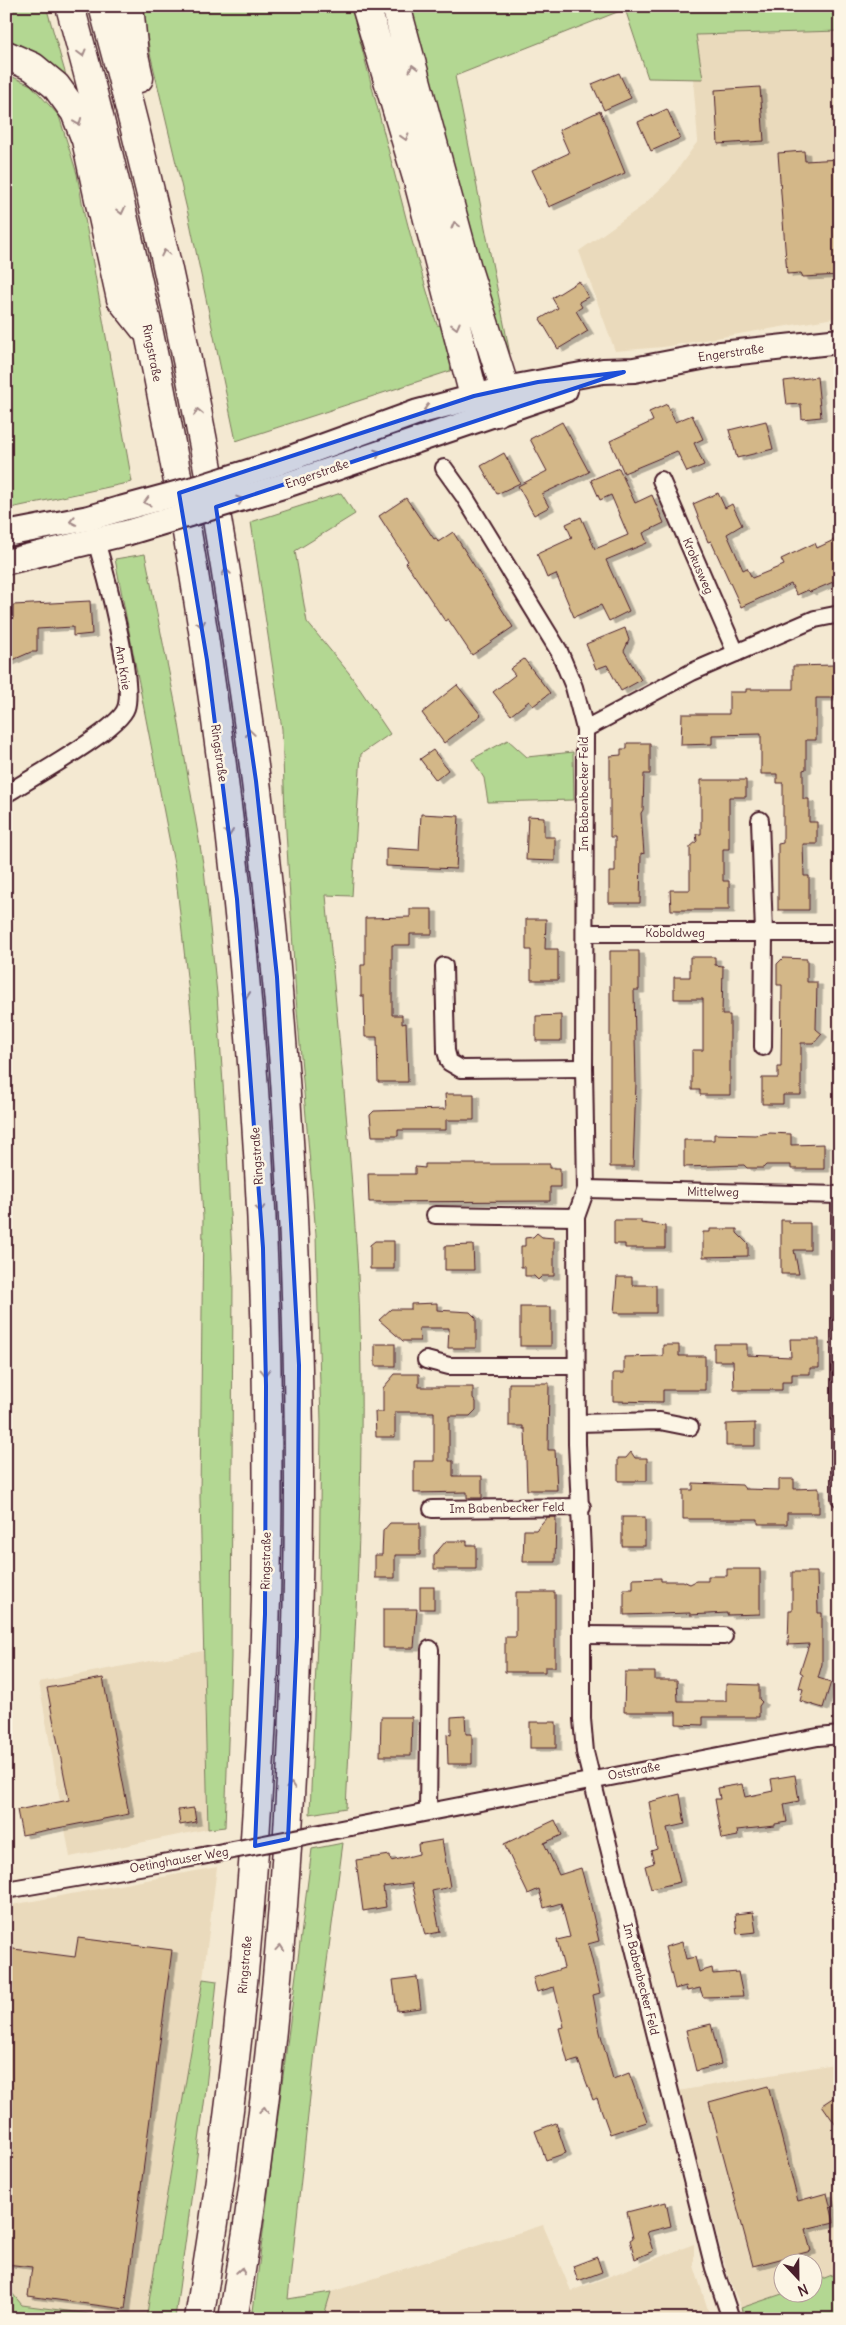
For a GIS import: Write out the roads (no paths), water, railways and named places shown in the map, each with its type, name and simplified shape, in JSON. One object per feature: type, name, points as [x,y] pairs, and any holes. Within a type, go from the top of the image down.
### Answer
[{"type":"highway","name":"Ringstraße","points":[[70,6],[104,139],[149,335],[186,529],[223,785],[248,1016],[262,1248],[267,1478],[265,1614],[253,1878],[242,2003],[228,2127],[199,2319]]},
{"type":"highway","points":[[103,6],[158,220],[218,518],[256,781],[277,977],[288,1112],[299,1365],[299,1507],[292,1777],[285,1891],[270,2049],[259,2148],[233,2319]]},
{"type":"highway","points":[[129,6],[134,55],[144,102],[135,127]]},
{"type":"highway","points":[[366,6],[418,180],[474,396],[479,404],[487,410],[501,400],[396,6]]},
{"type":"highway","points":[[6,55],[33,67],[56,86],[74,112],[86,140],[121,299],[149,335]]},
{"type":"main road","name":"Engerstraße","points":[[6,562],[126,533],[283,486],[501,400],[606,379],[624,372],[712,355],[840,341]]},
{"type":"main road","name":"Engerstraße","points":[[6,534],[89,518],[202,487],[277,463],[418,412],[474,396]]},
{"type":"street","name":"Im Babenbecker Feld","points":[[444,468],[536,610],[559,651],[574,687],[584,729],[586,1189],[576,1217],[576,1366],[582,1507],[582,1719],[585,1752],[714,2268],[731,2319]]},
{"type":"street","name":"Krokusweg","points":[[661,480],[736,653]]},
{"type":"street","name":"Am Knie","points":[[6,794],[112,726],[126,710],[128,691],[114,612],[96,541]]},
{"type":"street","points":[[584,729],[692,672],[815,619],[840,614]]},
{"type":"street","points":[[760,820],[764,933],[763,1047]]},
{"type":"street","name":"Koboldweg","points":[[585,933],[840,933]]},
{"type":"street","points":[[444,966],[446,1051],[449,1062],[461,1069],[584,1068]]},
{"type":"street","name":"Mittelweg","points":[[586,1189],[840,1196]]},
{"type":"street","points":[[840,1196],[840,1498]]},
{"type":"street","points":[[435,1215],[576,1217]]},
{"type":"street","points":[[426,1360],[449,1366],[576,1366]]},
{"type":"street","points":[[577,1424],[660,1421],[690,1427]]},
{"type":"street","name":"Im Babenbecker Feld","points":[[432,1510],[582,1507]]},
{"type":"street","points":[[583,1635],[724,1636]]},
{"type":"street","points":[[428,1811],[430,1649]]},
{"type":"street","name":"Oststraße","points":[[350,1826],[818,1736],[840,1735]]},
{"type":"street","name":"Oetinghauser Weg","points":[[6,1890],[197,1857],[350,1826]]}]
